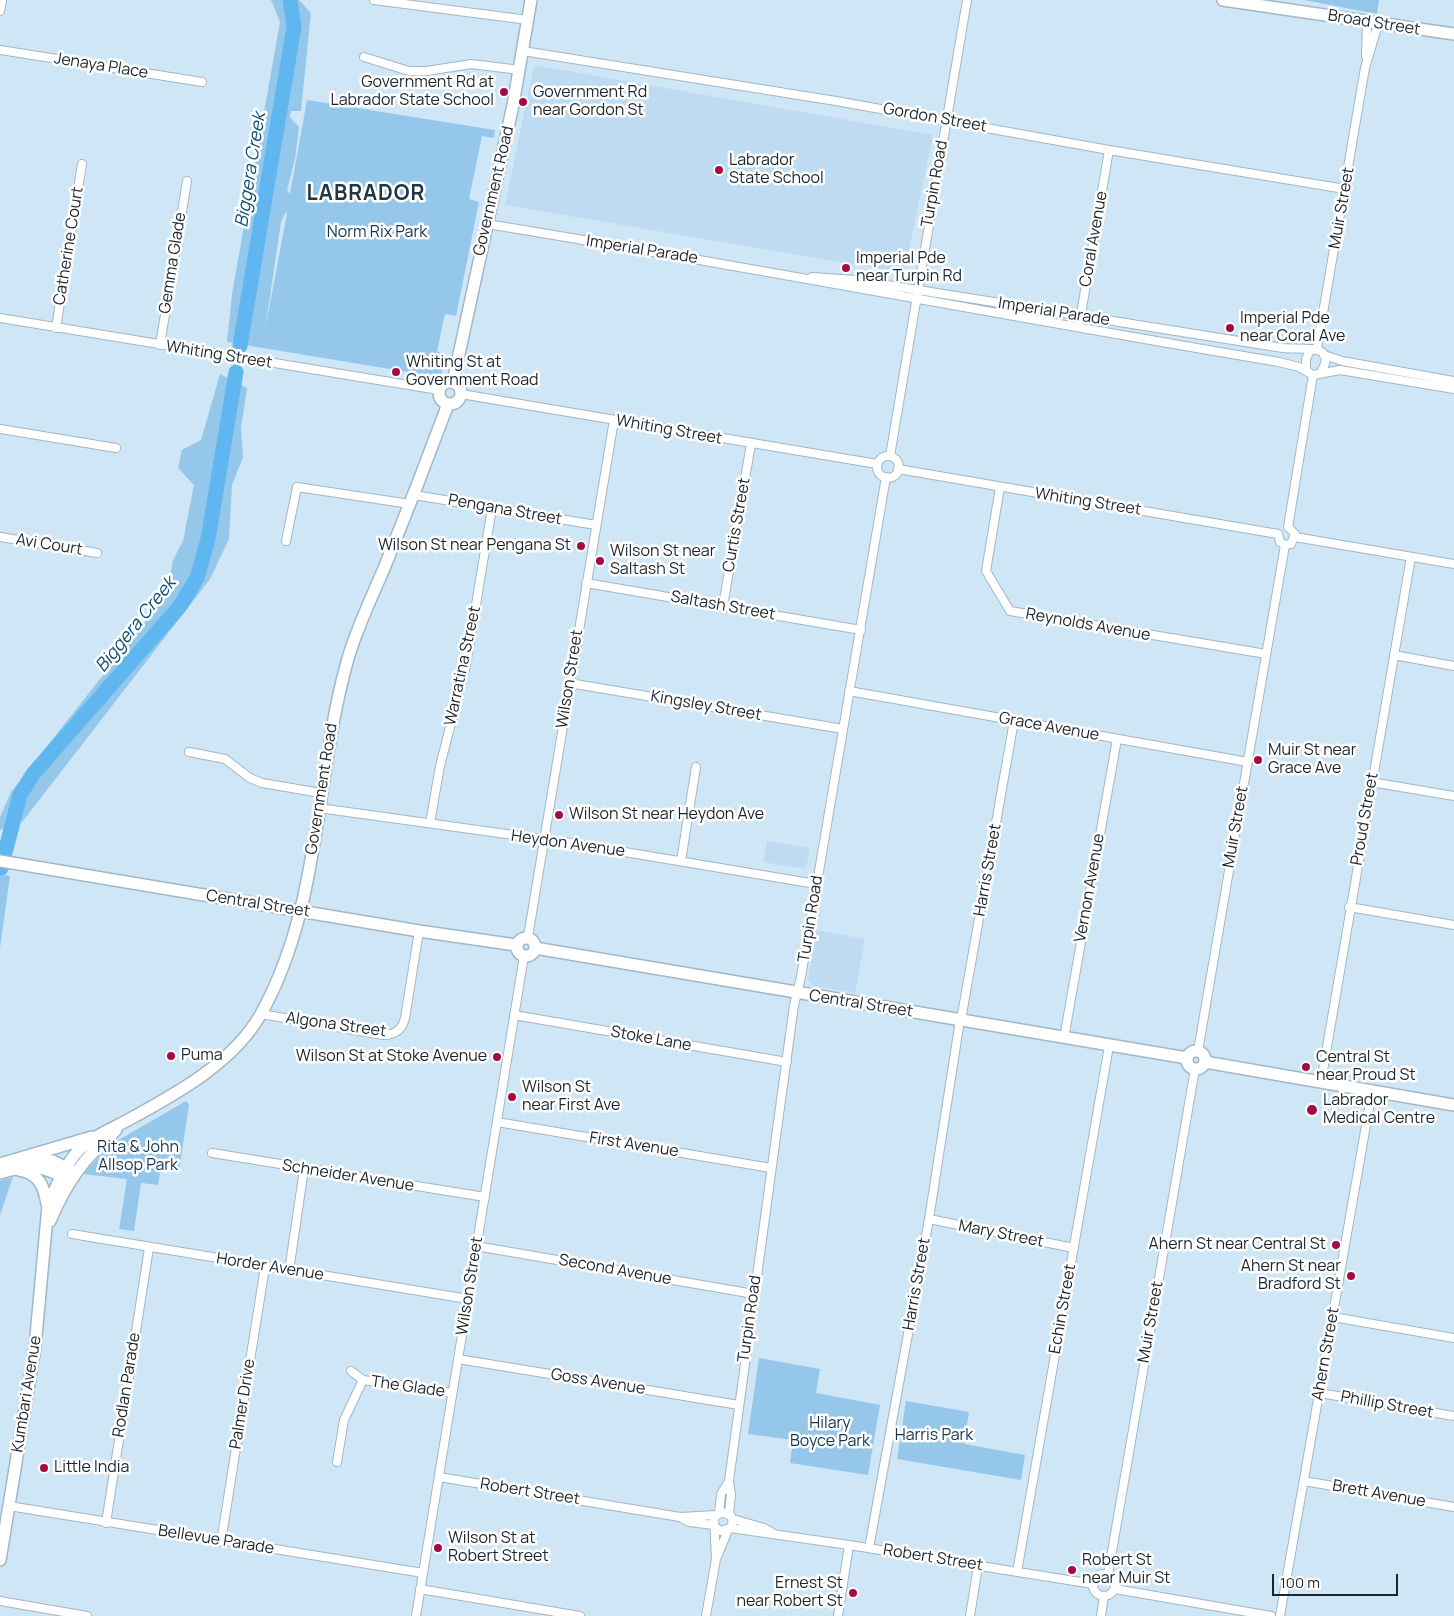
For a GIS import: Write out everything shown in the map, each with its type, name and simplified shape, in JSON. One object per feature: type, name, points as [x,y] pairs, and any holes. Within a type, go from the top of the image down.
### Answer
[{"type":"main road","name":"Government Road","points":[[453,382],[520,70],[531,0]]},
{"type":"main road","name":"Broad Street","points":[[1223,0],[1454,35]]},
{"type":"main road","points":[[453,382],[460,386],[461,394],[457,402],[448,404],[442,400],[439,390],[443,384],[453,382]]},
{"type":"main road","name":"Government Road","points":[[4,1168],[97,1135],[127,1121],[194,1081],[213,1067],[242,1039],[261,1014],[275,987],[308,880],[327,749],[347,661],[448,404]]},
{"type":"main road","name":"Central Street","points":[[4,862],[419,932],[516,945]]},
{"type":"main road","points":[[528,937],[534,942],[535,948],[530,955],[524,956],[518,951],[516,945],[522,938],[528,937]]},
{"type":"main road","name":"Central Street","points":[[535,948],[1187,1058]]},
{"type":"main road","points":[[1198,1051],[1204,1056],[1205,1062],[1200,1069],[1195,1069],[1188,1065],[1187,1058],[1191,1052],[1198,1051]]},
{"type":"main road","points":[[1205,1062],[1454,1105]]},
{"type":"main road","name":"Government Road","points":[[68,1174],[127,1121]]},
{"type":"main road","name":"Government Road","points":[[68,1174],[77,1152],[97,1135]]},
{"type":"main road","points":[[4,1168],[40,1158],[54,1161],[68,1174]]},
{"type":"main road","points":[[4,1168],[30,1172],[39,1179],[45,1189],[48,1206]]},
{"type":"main road","name":"Kumbari Avenue","points":[[0,1560],[35,1347],[48,1206],[68,1174]]},
{"type":"main road","name":"Kumbari Avenue","points":[[47,1227],[68,1174]]},
{"type":"street","points":[[0,11],[1,0]]},
{"type":"street","points":[[374,0],[528,20]]},
{"type":"street","name":"Turpin Road","points":[[890,456],[967,0]]},
{"type":"street","name":"Muir Street","points":[[1314,372],[1306,359],[1314,349],[1345,189],[1372,23]]},
{"type":"street","name":"Jenaya Place","points":[[0,50],[202,82]]},
{"type":"street","name":"Gordon Street","points":[[523,51],[836,100],[1109,150],[1345,189]]},
{"type":"street","points":[[364,57],[409,71],[427,71],[471,64],[520,70]]},
{"type":"street","name":"Coral Avenue","points":[[1078,327],[1109,150]]},
{"type":"street","name":"Catherine Court","points":[[56,328],[82,164]]},
{"type":"street","name":"Gemma Glade","points":[[160,345],[187,181]]},
{"type":"street","name":"Imperial Parade","points":[[487,224],[798,276],[915,299],[1024,316],[1279,362],[1314,372],[1340,370],[1454,380]]},
{"type":"street","name":"Imperial Parade","points":[[798,276],[855,280],[1283,348],[1314,349]]},
{"type":"street","name":"Whiting Street","points":[[0,318],[439,390]]},
{"type":"street","points":[[1149,340],[1152,327]]},
{"type":"street","points":[[1288,527],[1314,372],[1324,355],[1314,349]]},
{"type":"street","name":"Imperial Parade","points":[[1324,355],[1454,389]]},
{"type":"street","name":"Whiting Street","points":[[461,394],[877,464]]},
{"type":"street","name":"Wilson Street","points":[[528,937],[614,420]]},
{"type":"street","points":[[0,429],[116,448]]},
{"type":"street","name":"Curtis Street","points":[[723,606],[751,444]]},
{"type":"street","points":[[890,456],[896,459],[898,469],[894,476],[886,477],[878,472],[877,464],[882,458],[890,456]]},
{"type":"street","name":"Whiting Street","points":[[898,469],[1278,534]]},
{"type":"street","name":"Turpin Road","points":[[714,1526],[722,1494],[728,1481],[797,993],[886,477]]},
{"type":"street","name":"Pengana Street","points":[[286,541],[297,487],[492,508],[596,525]]},
{"type":"street","name":"Reynolds Avenue","points":[[1000,487],[986,571],[1010,611],[1266,654]]},
{"type":"street","name":"Warratina Street","points":[[430,823],[440,766],[466,665],[492,508]]},
{"type":"street","points":[[1288,527],[1283,528],[1278,534],[1278,540],[1285,544],[1291,544],[1296,537]]},
{"type":"street","points":[[1288,527],[1294,532],[1296,537]]},
{"type":"street","name":"Avi Court","points":[[0,537],[97,553]]},
{"type":"street","points":[[1296,537],[1454,564]]},
{"type":"street","name":"Muir Street","points":[[1198,1051],[1285,544]]},
{"type":"street","name":"Proud Street","points":[[1321,1082],[1349,907],[1411,557]]},
{"type":"street","name":"Saltash Street","points":[[586,583],[861,630]]},
{"type":"street","points":[[1394,655],[1454,666]]},
{"type":"street","name":"Kingsley Street","points":[[569,683],[843,730]]},
{"type":"street","name":"Grace Avenue","points":[[849,691],[1248,762]]},
{"type":"street","name":"Harris Street","points":[[869,1548],[929,1220],[960,1020],[1014,720]]},
{"type":"street","name":"Vernon Avenue","points":[[1064,1038],[1117,739]]},
{"type":"street","points":[[189,752],[225,759],[250,778],[262,783],[321,793]]},
{"type":"street","points":[[681,861],[696,767]]},
{"type":"street","points":[[1371,782],[1454,796]]},
{"type":"street","name":"Heydon Avenue","points":[[319,808],[544,840],[816,884]]},
{"type":"street","points":[[1349,907],[1454,925]]},
{"type":"street","name":"Algona Street","points":[[261,1014],[383,1035],[396,1032],[402,1027],[405,1018],[419,932]]},
{"type":"street","name":"Wilson Street","points":[[416,1616],[524,956]]},
{"type":"street","name":"Stoke Lane","points":[[514,1015],[787,1062]]},
{"type":"street","name":"Echin Street","points":[[1018,1572],[1109,1046]]},
{"type":"street","name":"Muir Street","points":[[1108,1575],[1195,1069]]},
{"type":"street","name":"Ahern Street","points":[[1280,1616],[1372,1091]]},
{"type":"street","name":"First Avenue","points":[[497,1122],[772,1168]]},
{"type":"street","name":"Schneider Avenue","points":[[212,1153],[485,1198]]},
{"type":"street","points":[[289,1271],[304,1169]]},
{"type":"street","name":"Mary Street","points":[[929,1220],[1074,1248]]},
{"type":"street","name":"Horder Avenue","points":[[72,1234],[468,1299]]},
{"type":"street","name":"Second Avenue","points":[[476,1246],[754,1294]]},
{"type":"street","name":"Rodlan Parade","points":[[106,1523],[149,1248]]},
{"type":"street","name":"Palmer Drive","points":[[221,1542],[265,1267]]},
{"type":"street","points":[[1333,1317],[1454,1338]]},
{"type":"street","name":"Goss Avenue","points":[[458,1359],[739,1405]]},
{"type":"street","name":"The Glade","points":[[351,1371],[363,1380],[452,1393]]},
{"type":"street","name":"The Glade","points":[[337,1462],[344,1420],[363,1380]]},
{"type":"street","name":"Phillip Street","points":[[1320,1393],[1454,1416]]},
{"type":"street","name":"Robert Street","points":[[439,1477],[680,1517],[717,1514],[731,1516],[773,1533]]},
{"type":"street","name":"Turpin Road","points":[[728,1481],[731,1495],[729,1529]]},
{"type":"street","name":"Brett Avenue","points":[[1304,1481],[1454,1507]]},
{"type":"street","name":"Bellevue Parade","points":[[9,1506],[221,1542],[423,1573]]},
{"type":"street","name":"Robert Street","points":[[680,1517],[689,1522],[714,1526],[721,1531],[729,1529],[763,1534],[773,1533],[1093,1584]]},
{"type":"street","points":[[706,1616],[716,1559],[714,1526]]},
{"type":"street","points":[[716,1559],[729,1529]]},
{"type":"street","points":[[838,1616],[849,1544]]},
{"type":"street","points":[[970,1616],[978,1566]]},
{"type":"street","points":[[1108,1575],[1114,1580],[1115,1589],[1112,1594],[1104,1596],[1095,1592],[1093,1584],[1099,1576],[1108,1575]]},
{"type":"street","points":[[420,1589],[580,1616]]},
{"type":"street","points":[[1115,1589],[1271,1616]]},
{"type":"street","points":[[1101,1616],[1104,1596]]},
{"type":"street","points":[[0,1601],[87,1616]]},
{"type":"shaded area","name":"Labrador State School","points":[[534,65],[933,135],[904,273],[505,205]]},
{"type":"shaded area","points":[[767,841],[810,848],[806,869],[763,862]]},
{"type":"shaded area","points":[[816,930],[865,939],[855,993],[813,986],[808,980]]},
{"type":"green space","name":"Norm Rix Park","points":[[271,0],[299,0],[311,13],[301,111],[291,111],[290,117],[299,127],[295,159],[287,190],[290,194],[307,100],[495,130],[494,138],[482,136],[469,199],[479,202],[456,316],[445,314],[437,351],[446,355],[441,375],[438,377],[227,342],[232,294],[280,22]],"holes":[[[287,213],[265,330],[281,222]]]},
{"type":"green space","points":[[1304,0],[1379,0],[1377,14]]},
{"type":"green space","points":[[220,374],[247,388],[241,428],[243,457],[232,485],[229,539],[210,579],[23,821],[0,830],[0,817],[11,792],[167,594],[173,560],[183,541],[194,485],[178,468],[182,450],[201,440]]},
{"type":"green space","points":[[0,874],[10,876],[0,948]]},
{"type":"green space","name":"Rita & John Allsop Park","points":[[186,1101],[189,1105],[179,1170],[161,1168],[158,1185],[141,1183],[134,1231],[119,1229],[127,1179],[83,1174],[110,1145]]},
{"type":"green space","points":[[13,1177],[0,1215],[0,1181]]},
{"type":"green space","name":"Hilary Boyce Park","points":[[759,1358],[820,1369],[816,1393],[880,1405],[868,1475],[790,1463],[793,1440],[748,1434]]},
{"type":"green space","name":"Harris Park","points":[[906,1401],[969,1412],[964,1444],[1025,1455],[1021,1480],[897,1459]]},
{"type":"waterway","name":"Biggera Creek","points":[[240,346],[294,27],[290,0]]},
{"type":"waterway","name":"Biggera Creek","points":[[1,868],[20,795],[33,774],[180,606],[197,578],[208,539],[236,372]]},
{"type":"waterway","name":"Biggera Creek","points":[[0,872],[1,868]]},
{"type":"place","name":"Government Rd at Labrador State School","points":[[504,92]]},
{"type":"place","name":"Government Rd near Gordon St","points":[[523,102]]},
{"type":"place","name":"Labrador State School","points":[[719,170]]},
{"type":"place","name":"Imperial Pde near Turpin Rd","points":[[846,268]]},
{"type":"place","name":"Imperial Pde near Coral Ave","points":[[1230,328]]},
{"type":"place","name":"Whiting St at Government Road","points":[[396,372]]},
{"type":"place","name":"Wilson St near Pengana St","points":[[581,546]]},
{"type":"place","name":"Wilson St near Saltash St","points":[[600,561]]},
{"type":"place","name":"Muir St near Grace Ave","points":[[1258,760]]},
{"type":"place","name":"Wilson St near Heydon Ave","points":[[559,815]]},
{"type":"place","name":"Puma","points":[[171,1056]]},
{"type":"place","name":"Wilson St at Stoke Avenue","points":[[497,1057]]},
{"type":"place","name":"Central St near Proud St","points":[[1306,1067]]},
{"type":"place","name":"Wilson St near First Ave","points":[[512,1097]]},
{"type":"place","name":"Labrador Medical Centre","points":[[1312,1110]]},
{"type":"place","name":"Ahern St near Central St","points":[[1336,1245]]},
{"type":"place","name":"Ahern St near Bradford St","points":[[1351,1276]]},
{"type":"place","name":"Little India","points":[[44,1468]]},
{"type":"place","name":"Wilson St at Robert Street","points":[[438,1548]]},
{"type":"place","name":"Robert St near Muir St","points":[[1072,1570]]},
{"type":"place","name":"Ernest St near Robert St","points":[[853,1593]]},
{"type":"district","name":"LABRADOR","points":[[366,194]]}]
